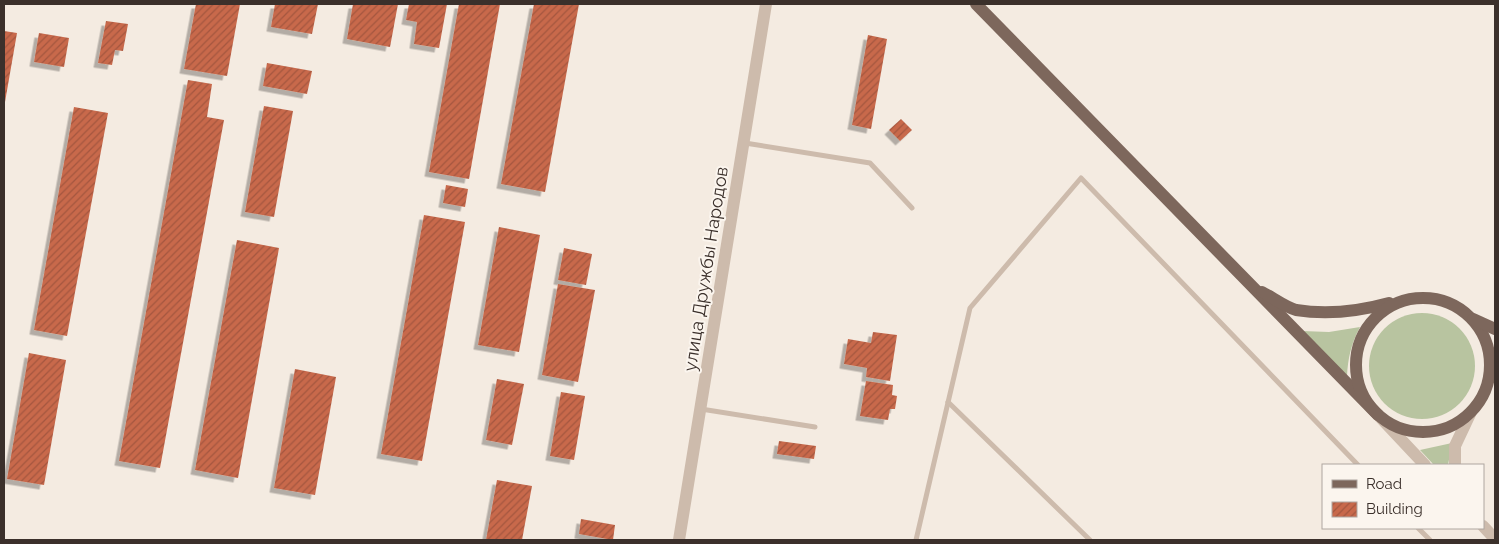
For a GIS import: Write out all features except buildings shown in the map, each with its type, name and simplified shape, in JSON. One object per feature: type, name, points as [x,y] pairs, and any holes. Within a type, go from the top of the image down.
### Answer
[{"type":"main road","points":[[976,4],[1378,415],[1395,426],[1414,432],[1435,431],[1454,424],[1495,391]]},
{"type":"main road","points":[[1249,284],[1295,310],[1331,312],[1365,310],[1407,299],[1426,297],[1443,300],[1460,307],[1473,319],[1486,338],[1490,360],[1488,382],[1475,407]]},
{"type":"main road","points":[[1378,415],[1367,403],[1358,383],[1355,362],[1360,340],[1371,322],[1387,307],[1407,299]]},
{"type":"main road","points":[[1473,319],[1495,329]]},
{"type":"street","name":"улица Дружбы Народов","points":[[679,540],[745,143],[766,4]]},
{"type":"street","points":[[1455,464],[1455,446],[1475,407]]},
{"type":"street","points":[[1378,415],[1424,464]]},
{"type":"street","points":[[1484,527],[1495,539]]},
{"type":"lane","points":[[745,143],[870,163],[912,208]]},
{"type":"lane","points":[[916,540],[970,308],[1081,178],[1357,464]]},
{"type":"lane","points":[[948,402],[1090,540]]},
{"type":"lane","points":[[701,409],[815,427]]},
{"type":"lane","points":[[1419,529],[1430,540]]},
{"type":"green space","points":[[1422,313],[1442,317],[1460,328],[1471,346],[1475,366],[1471,386],[1460,404],[1442,415],[1422,419],[1402,415],[1384,404],[1373,386],[1369,366],[1373,346],[1384,328],[1402,317]]},
{"type":"green space","points":[[1360,327],[1350,351],[1347,376],[1302,331],[1329,332]]},
{"type":"green space","points":[[1452,443],[1448,464],[1433,464],[1420,450]]}]
